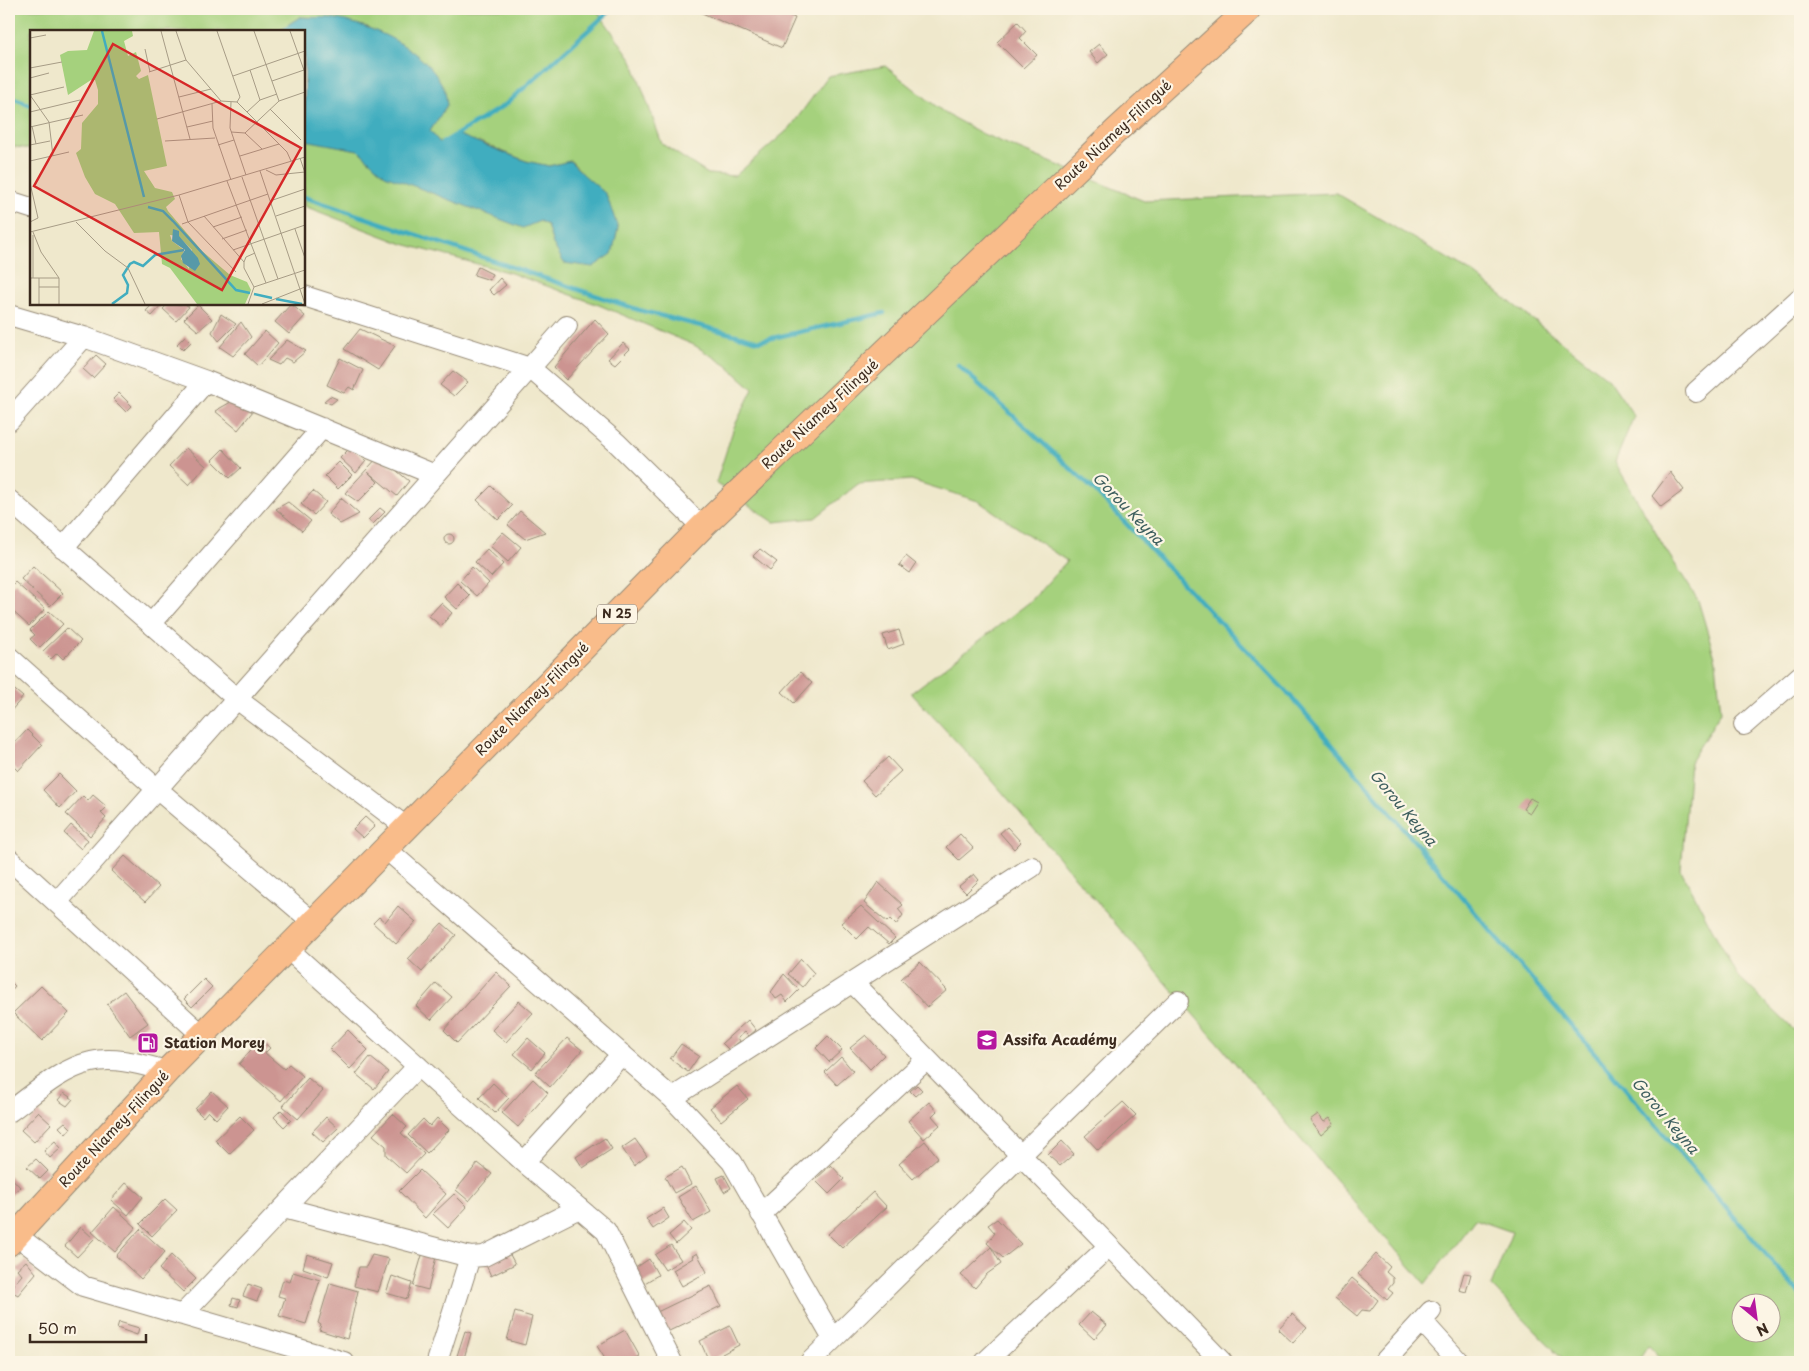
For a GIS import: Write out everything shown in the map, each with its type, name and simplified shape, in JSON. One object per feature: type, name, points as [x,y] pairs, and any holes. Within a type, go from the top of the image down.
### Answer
[{"type":"main road","name":"Route Niamey-Filingué","points":[[12,1239],[167,1071],[702,527],[1117,130],[1249,9]]},
{"type":"street","points":[[9,201],[30,208]]},
{"type":"street","points":[[305,296],[530,368],[617,443],[702,527]]},
{"type":"street","points":[[1696,392],[1799,301]]},
{"type":"street","points":[[9,315],[84,337],[206,381],[435,475]]},
{"type":"street","points":[[57,902],[567,326]]},
{"type":"street","points":[[9,421],[84,337]]},
{"type":"street","points":[[64,548],[206,381]]},
{"type":"street","points":[[151,624],[322,428]]},
{"type":"street","points":[[9,500],[237,699],[406,828]]},
{"type":"street","points":[[9,658],[157,789],[314,923]]},
{"type":"street","points":[[1744,725],[1800,676]]},
{"type":"street","points":[[385,848],[672,1098],[732,1162],[834,1340]]},
{"type":"street","points":[[9,859],[202,1035]]},
{"type":"street","points":[[672,1098],[1032,867]]},
{"type":"street","points":[[288,949],[524,1162],[606,1231],[672,1362]]},
{"type":"street","points":[[853,983],[1222,1362]]},
{"type":"street","points":[[810,1362],[1178,1001]]},
{"type":"street","points":[[524,1162],[622,1054]]},
{"type":"street","points":[[761,1214],[927,1059]]},
{"type":"street","points":[[9,1112],[67,1070],[91,1062],[107,1060],[138,1064],[167,1071]]},
{"type":"street","points":[[182,1315],[418,1066]]},
{"type":"street","points":[[284,1208],[470,1257],[484,1256],[579,1208]]},
{"type":"street","points":[[12,1239],[83,1286],[344,1362]]},
{"type":"street","points":[[985,1362],[1109,1246]]},
{"type":"street","points":[[437,1362],[470,1257]]},
{"type":"street","points":[[1384,1362],[1427,1316],[1459,1362]]},
{"type":"green space","points":[[9,9],[596,9],[632,60],[662,144],[708,174],[735,176],[790,128],[828,76],[885,66],[946,114],[983,134],[1144,201],[1336,193],[1474,274],[1609,379],[1634,416],[1615,462],[1664,547],[1698,600],[1716,661],[1721,712],[1690,762],[1681,870],[1736,974],[1797,1033],[1800,1032],[1800,1362],[1664,1362],[1648,1345],[1637,1362],[1566,1362],[1491,1286],[1512,1232],[1475,1219],[1425,1284],[984,771],[911,693],[1031,601],[1067,561],[978,501],[911,480],[858,484],[815,518],[774,522],[716,483],[734,427],[753,389],[726,365],[694,345],[599,305],[511,273],[403,244],[305,206],[305,139],[358,150],[385,175],[540,221],[547,225],[553,244],[584,175],[571,161],[549,166],[526,161],[480,142],[441,144],[430,131],[447,105],[368,27],[330,18],[300,17],[280,30],[30,30],[30,149],[9,146]]},
{"type":"water","points":[[300,17],[331,18],[347,21],[379,32],[409,49],[434,72],[443,86],[447,105],[430,131],[441,144],[459,135],[526,161],[549,166],[570,161],[606,194],[618,228],[612,254],[593,267],[564,263],[553,244],[547,225],[540,221],[523,228],[385,175],[358,150],[305,140],[305,30],[280,30]]},
{"type":"building","points":[[693,9],[775,9],[795,18],[782,48]]},
{"type":"building","points":[[1018,22],[1026,31],[1020,38],[1037,55],[1023,68],[997,42]]},
{"type":"building","points":[[1099,44],[1108,54],[1098,63],[1089,52]]},
{"type":"building","points":[[478,267],[492,274],[490,280],[474,275]]},
{"type":"building","points":[[500,278],[506,285],[494,295],[489,290]]},
{"type":"building","points":[[152,305],[162,305],[152,316],[146,311]]},
{"type":"building","points":[[167,305],[186,305],[189,307],[176,321],[163,309]]},
{"type":"building","points":[[198,305],[212,319],[198,331],[184,319]]},
{"type":"building","points":[[290,305],[305,316],[289,334],[275,322]]},
{"type":"building","points":[[221,314],[236,324],[219,341],[212,332]]},
{"type":"building","points":[[595,319],[609,334],[566,380],[554,367]]},
{"type":"building","points":[[241,322],[251,337],[233,356],[220,347]]},
{"type":"building","points":[[360,329],[395,346],[378,370],[344,349]]},
{"type":"building","points":[[265,331],[278,343],[258,366],[245,354]]},
{"type":"building","points":[[185,336],[191,342],[183,350],[177,344]]},
{"type":"building","points":[[287,340],[306,351],[293,362],[285,358],[279,365],[268,360]]},
{"type":"building","points":[[623,343],[630,349],[615,364],[608,359]]},
{"type":"building","points":[[96,355],[106,364],[93,378],[83,369]]},
{"type":"building","points":[[340,358],[363,370],[354,390],[349,387],[344,393],[327,385]]},
{"type":"building","points":[[453,371],[468,382],[454,396],[440,385]]},
{"type":"building","points":[[119,393],[132,406],[126,412],[113,399]]},
{"type":"building","points":[[330,396],[337,399],[331,404],[324,401]]},
{"type":"building","points":[[238,398],[257,406],[238,430],[215,411]]},
{"type":"building","points":[[351,447],[366,461],[356,473],[340,458]]},
{"type":"building","points":[[186,448],[206,466],[189,485],[169,466]]},
{"type":"building","points":[[223,449],[241,468],[230,478],[212,460]]},
{"type":"building","points":[[379,456],[409,481],[397,496],[368,472],[378,482],[358,502],[345,493]]},
{"type":"building","points":[[339,462],[352,475],[338,489],[325,476]]},
{"type":"building","points":[[1670,472],[1684,490],[1661,507],[1652,496]]},
{"type":"building","points":[[491,486],[512,506],[498,520],[477,500]]},
{"type":"building","points":[[313,491],[326,502],[314,515],[301,504]]},
{"type":"building","points":[[341,498],[359,514],[340,524],[328,514]]},
{"type":"building","points":[[288,502],[311,521],[302,531],[276,509]]},
{"type":"building","points":[[380,508],[385,512],[373,524],[368,520]]},
{"type":"building","points":[[520,511],[545,532],[525,539],[508,525]]},
{"type":"building","points":[[503,532],[521,547],[508,562],[490,546]]},
{"type":"building","points":[[449,534],[454,539],[449,544],[444,539]]},
{"type":"building","points":[[487,549],[503,564],[491,577],[475,562]]},
{"type":"building","points":[[760,549],[777,562],[770,570],[753,556]]},
{"type":"building","points":[[906,556],[916,564],[910,573],[899,565]]},
{"type":"building","points":[[33,566],[63,593],[50,606],[21,579]]},
{"type":"building","points":[[472,567],[489,583],[477,596],[460,581]]},
{"type":"building","points":[[15,582],[45,609],[29,626],[9,608],[9,588]]},
{"type":"building","points":[[457,583],[470,596],[457,609],[444,597]]},
{"type":"building","points":[[441,603],[452,613],[441,626],[429,616]]},
{"type":"building","points":[[49,611],[63,624],[39,648],[30,639],[35,635],[30,630]]},
{"type":"building","points":[[67,628],[81,641],[63,659],[57,653],[51,659],[43,651]]},
{"type":"building","points":[[899,630],[904,644],[888,650],[883,635]]},
{"type":"building","points":[[800,672],[812,683],[794,703],[782,692]]},
{"type":"building","points":[[9,687],[23,697],[9,713]]},
{"type":"building","points":[[27,730],[42,745],[18,771],[9,762],[9,749]]},
{"type":"building","points":[[888,757],[901,771],[875,795],[862,781]]},
{"type":"building","points":[[59,774],[76,791],[60,808],[43,790]]},
{"type":"building","points":[[93,795],[107,807],[101,813],[106,818],[90,836],[66,814],[83,796],[88,801]]},
{"type":"building","points":[[1530,798],[1537,802],[1530,813],[1523,809]]},
{"type":"building","points":[[365,817],[375,826],[363,838],[353,829]]},
{"type":"building","points":[[71,825],[88,840],[81,849],[64,833]]},
{"type":"building","points":[[1007,827],[1021,842],[1014,849],[1000,833]]},
{"type":"building","points":[[960,834],[973,848],[959,860],[946,847]]},
{"type":"building","points":[[125,856],[159,887],[145,902],[111,871]]},
{"type":"building","points":[[974,874],[979,880],[966,893],[959,886]]},
{"type":"building","points":[[878,882],[903,905],[898,909],[903,915],[896,925],[890,919],[887,922],[864,903]]},
{"type":"building","points":[[398,906],[416,922],[396,944],[373,923],[379,917],[385,922]]},
{"type":"building","points":[[861,906],[895,938],[889,944],[869,927],[857,939],[841,923]]},
{"type":"building","points":[[442,923],[456,935],[422,972],[408,959]]},
{"type":"building","points":[[801,959],[814,973],[803,987],[788,974]]},
{"type":"building","points":[[920,962],[947,990],[927,1007],[901,979]]},
{"type":"building","points":[[496,972],[511,986],[457,1043],[444,1030]]},
{"type":"building","points":[[784,974],[799,990],[787,1002],[782,995],[776,999],[771,992]]},
{"type":"building","points":[[204,979],[212,987],[192,1007],[184,999]]},
{"type":"building","points":[[9,980],[15,986],[9,993]]},
{"type":"building","points":[[436,983],[452,997],[431,1020],[416,1006]]},
{"type":"building","points":[[41,986],[69,1013],[42,1041],[13,1013]]},
{"type":"building","points":[[124,991],[148,1023],[130,1036],[107,1004]]},
{"type":"building","points":[[519,1001],[533,1013],[506,1042],[492,1030]]},
{"type":"building","points":[[748,1020],[756,1030],[749,1036],[745,1032],[738,1038],[740,1041],[729,1050],[722,1043]]},
{"type":"building","points":[[348,1030],[368,1050],[350,1069],[330,1049]]},
{"type":"building","points":[[866,1035],[884,1055],[870,1069],[850,1048]]},
{"type":"building","points":[[828,1036],[842,1050],[829,1062],[816,1048]]},
{"type":"building","points":[[528,1038],[545,1053],[532,1069],[514,1054]]},
{"type":"building","points":[[567,1038],[582,1050],[550,1087],[535,1073]]},
{"type":"building","points":[[260,1039],[270,1048],[265,1053],[284,1069],[289,1064],[303,1076],[281,1101],[239,1064]]},
{"type":"building","points":[[681,1044],[699,1056],[688,1072],[670,1059]]},
{"type":"building","points":[[370,1057],[388,1072],[374,1089],[356,1074]]},
{"type":"building","points":[[841,1057],[853,1071],[837,1085],[825,1072]]},
{"type":"building","points":[[308,1078],[323,1091],[298,1119],[283,1106]]},
{"type":"building","points":[[533,1079],[548,1093],[518,1127],[502,1113]]},
{"type":"building","points":[[493,1083],[509,1098],[495,1113],[479,1098]]},
{"type":"building","points":[[917,1085],[922,1090],[915,1096],[910,1091]]},
{"type":"building","points":[[737,1086],[748,1099],[721,1121],[710,1108]]},
{"type":"building","points":[[212,1091],[228,1106],[216,1119],[208,1111],[203,1117],[195,1109]]},
{"type":"building","points":[[64,1093],[73,1099],[67,1106],[58,1100]]},
{"type":"building","points":[[929,1102],[937,1111],[932,1116],[940,1125],[924,1139],[908,1121]]},
{"type":"building","points":[[1123,1102],[1136,1115],[1098,1150],[1085,1136]]},
{"type":"building","points":[[281,1110],[291,1120],[284,1127],[274,1117]]},
{"type":"building","points":[[38,1112],[51,1124],[34,1142],[21,1130]]},
{"type":"building","points":[[393,1114],[407,1127],[401,1133],[424,1154],[406,1173],[386,1155],[386,1146],[373,1135]]},
{"type":"building","points":[[1318,1114],[1324,1122],[1330,1118],[1334,1124],[1321,1135],[1310,1120]]},
{"type":"building","points":[[240,1116],[254,1130],[229,1154],[215,1140]]},
{"type":"building","points":[[326,1117],[338,1128],[323,1142],[312,1132]]},
{"type":"building","points":[[437,1118],[449,1130],[427,1153],[408,1135],[423,1119],[430,1126]]},
{"type":"building","points":[[65,1122],[71,1128],[66,1134],[59,1127]]},
{"type":"building","points":[[605,1138],[612,1149],[583,1168],[576,1157]]},
{"type":"building","points":[[635,1139],[647,1156],[634,1166],[622,1148]]},
{"type":"building","points":[[55,1141],[61,1148],[50,1158],[44,1151]]},
{"type":"building","points":[[925,1141],[938,1157],[913,1179],[899,1164]]},
{"type":"building","points":[[1062,1141],[1074,1154],[1060,1166],[1048,1155]]},
{"type":"building","points":[[36,1159],[48,1171],[40,1179],[27,1167]]},
{"type":"building","points":[[478,1163],[492,1174],[469,1201],[456,1190]]},
{"type":"building","points":[[831,1165],[844,1179],[829,1194],[815,1180]]},
{"type":"building","points":[[682,1167],[691,1184],[674,1193],[665,1177]]},
{"type":"building","points":[[420,1170],[446,1194],[425,1218],[399,1191]]},
{"type":"building","points":[[9,1175],[20,1187],[9,1197]]},
{"type":"building","points":[[724,1175],[731,1188],[724,1192],[717,1178]]},
{"type":"building","points":[[126,1183],[143,1197],[128,1215],[111,1200]]},
{"type":"building","points":[[696,1186],[711,1212],[693,1222],[678,1197]]},
{"type":"building","points":[[873,1192],[887,1207],[842,1248],[828,1234]]},
{"type":"building","points":[[454,1194],[467,1207],[448,1228],[433,1214]]},
{"type":"building","points":[[165,1199],[177,1210],[152,1236],[140,1224]]},
{"type":"building","points":[[114,1207],[136,1227],[115,1252],[92,1232]]},
{"type":"building","points":[[663,1208],[669,1218],[653,1229],[646,1219]]},
{"type":"building","points":[[997,1219],[1021,1244],[1003,1258],[987,1243],[995,1233],[988,1225]]},
{"type":"building","points":[[684,1222],[691,1230],[676,1244],[669,1235]]},
{"type":"building","points":[[81,1227],[94,1239],[77,1257],[65,1246]]},
{"type":"building","points":[[140,1229],[165,1252],[141,1279],[116,1256]]},
{"type":"building","points":[[671,1245],[681,1260],[665,1270],[655,1255]]},
{"type":"building","points":[[991,1247],[1001,1264],[987,1274],[975,1288],[961,1275]]},
{"type":"building","points":[[508,1251],[515,1264],[491,1276],[485,1263]]},
{"type":"building","points":[[423,1252],[436,1257],[428,1290],[413,1286]]},
{"type":"building","points":[[697,1253],[707,1272],[682,1286],[673,1270],[693,1258],[692,1256]]},
{"type":"building","points":[[307,1254],[333,1262],[328,1277],[303,1268]]},
{"type":"building","points":[[1376,1254],[1390,1267],[1386,1272],[1393,1278],[1393,1283],[1388,1289],[1393,1293],[1387,1300],[1358,1274]]},
{"type":"building","points":[[171,1255],[196,1279],[183,1292],[159,1269]]},
{"type":"building","points":[[372,1255],[389,1259],[378,1292],[354,1286],[359,1267],[366,1267]]},
{"type":"building","points":[[649,1259],[658,1275],[643,1284],[634,1269]]},
{"type":"building","points":[[26,1261],[36,1273],[18,1295],[9,1290],[22,1275],[17,1269]]},
{"type":"building","points":[[293,1272],[320,1280],[306,1324],[279,1316],[285,1298],[278,1296],[283,1280],[290,1282]]},
{"type":"building","points":[[1464,1273],[1471,1274],[1466,1292],[1459,1290]]},
{"type":"building","points":[[392,1276],[412,1283],[407,1299],[386,1293]]},
{"type":"building","points":[[1352,1278],[1378,1300],[1370,1311],[1362,1310],[1357,1316],[1335,1298]]},
{"type":"building","points":[[330,1283],[358,1291],[347,1339],[319,1330],[321,1325],[318,1323]]},
{"type":"building","points":[[248,1284],[262,1289],[257,1301],[243,1296]]},
{"type":"building","points":[[711,1286],[721,1306],[667,1332],[657,1312]]},
{"type":"building","points":[[233,1298],[240,1300],[238,1307],[231,1305]]},
{"type":"building","points":[[515,1312],[532,1317],[525,1345],[507,1340]]},
{"type":"building","points":[[1091,1312],[1107,1325],[1094,1339],[1079,1325]]},
{"type":"building","points":[[1292,1314],[1307,1328],[1293,1343],[1278,1329]]},
{"type":"building","points":[[119,1322],[139,1328],[137,1335],[117,1328]]},
{"type":"building","points":[[730,1326],[739,1345],[709,1361],[700,1341]]},
{"type":"building","points":[[625,1330],[640,1357],[631,1362],[624,1362],[622,1359],[616,1362],[607,1362],[597,1346]]},
{"type":"building","points":[[465,1331],[471,1333],[463,1362],[455,1362]]},
{"type":"waterway","points":[[441,144],[505,105],[612,9]]},
{"type":"waterway","points":[[9,97],[30,105]]},
{"type":"waterway","points":[[305,197],[639,310],[759,341],[884,313]]},
{"type":"waterway","name":"Gorou Keyna","points":[[958,365],[1094,490],[1295,701],[1800,1294]]},
{"type":"place","name":"Assifa Académy","points":[[987,1040]]},
{"type":"place","name":"Station Morey","points":[[148,1043]]}]
